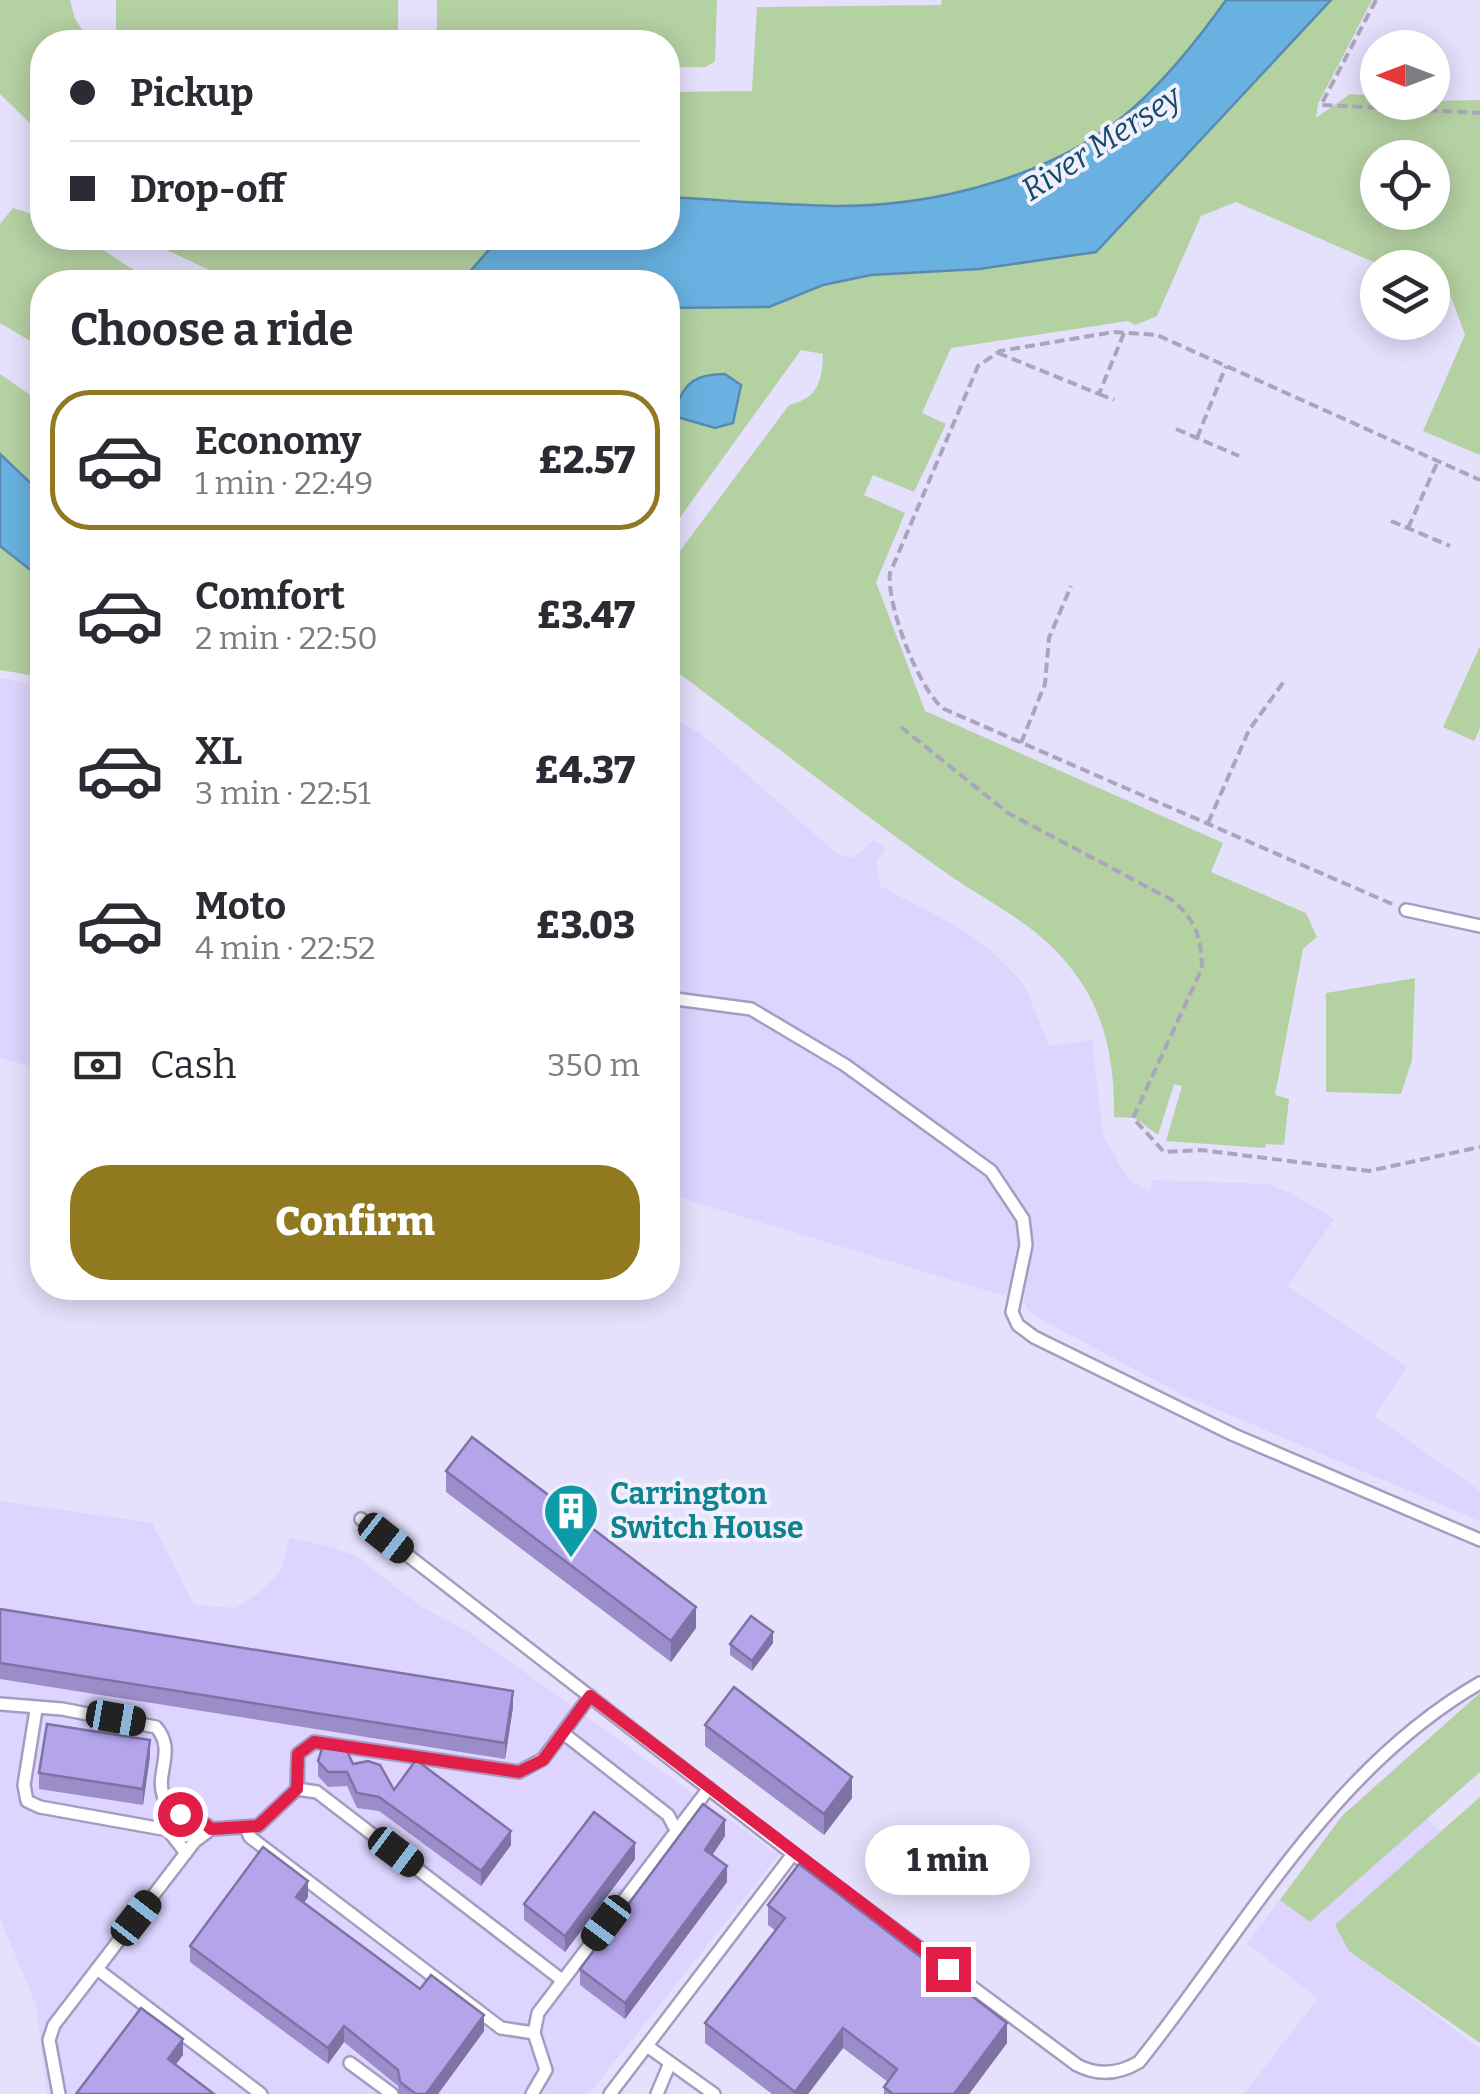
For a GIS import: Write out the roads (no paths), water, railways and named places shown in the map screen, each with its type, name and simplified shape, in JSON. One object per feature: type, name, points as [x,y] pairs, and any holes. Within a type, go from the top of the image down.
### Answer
[{"type":"lane","points":[[1406,910],[1480,926]]},
{"type":"lane","points":[[680,1000],[751,1010],[845,1066],[991,1171],[1023,1219],[1026,1245],[1012,1312],[1018,1325],[1034,1337],[1234,1435],[1480,1540]]},
{"type":"lane","points":[[361,1518],[793,1854],[1077,2064],[1098,2073],[1119,2071],[1139,2062],[1300,1844],[1400,1744],[1480,1683]]},
{"type":"lane","points":[[58,2094],[51,2032],[97,1968],[186,1852],[211,1829],[258,1826],[297,1789],[298,1754],[314,1742],[519,1772],[543,1760],[590,1696]]},
{"type":"lane","points":[[0,1704],[62,1710],[156,1727],[167,1745],[162,1783],[166,1801],[180,1814],[202,1821],[211,1829]]},
{"type":"lane","points":[[36,1710],[24,1785],[28,1801],[40,1807],[168,1830],[186,1852]]},
{"type":"lane","points":[[563,1733],[668,1814],[676,1830]]},
{"type":"lane","points":[[532,2094],[546,2070],[534,2033],[538,2013],[709,1788]]},
{"type":"lane","points":[[297,1789],[317,1792],[562,1980]]},
{"type":"lane","points":[[246,1828],[250,1837],[501,2028],[534,2033]]},
{"type":"lane","points":[[610,2094],[793,1854]]},
{"type":"lane","points":[[97,1968],[261,2094]]},
{"type":"lane","points":[[647,2046],[714,2094]]},
{"type":"lane","points":[[350,2062],[392,2094]]},
{"type":"lane","points":[[656,2094],[670,2063]]},
{"type":"water","name":"River Mersey","points":[[1226,0],[1331,0],[1096,252],[979,269],[871,275],[823,285],[769,307],[680,308],[680,270],[471,270],[489,250],[680,250],[680,198],[872,205],[912,201],[992,183],[1067,153],[1101,132],[1158,84]]},
{"type":"water","points":[[725,374],[741,385],[733,423],[715,428],[680,418],[683,392],[693,381]]},
{"type":"water","points":[[0,454],[30,483],[30,570],[0,546]]},
{"type":"place","name":"Carrington Switch House","points":[[571,1560]]}]
